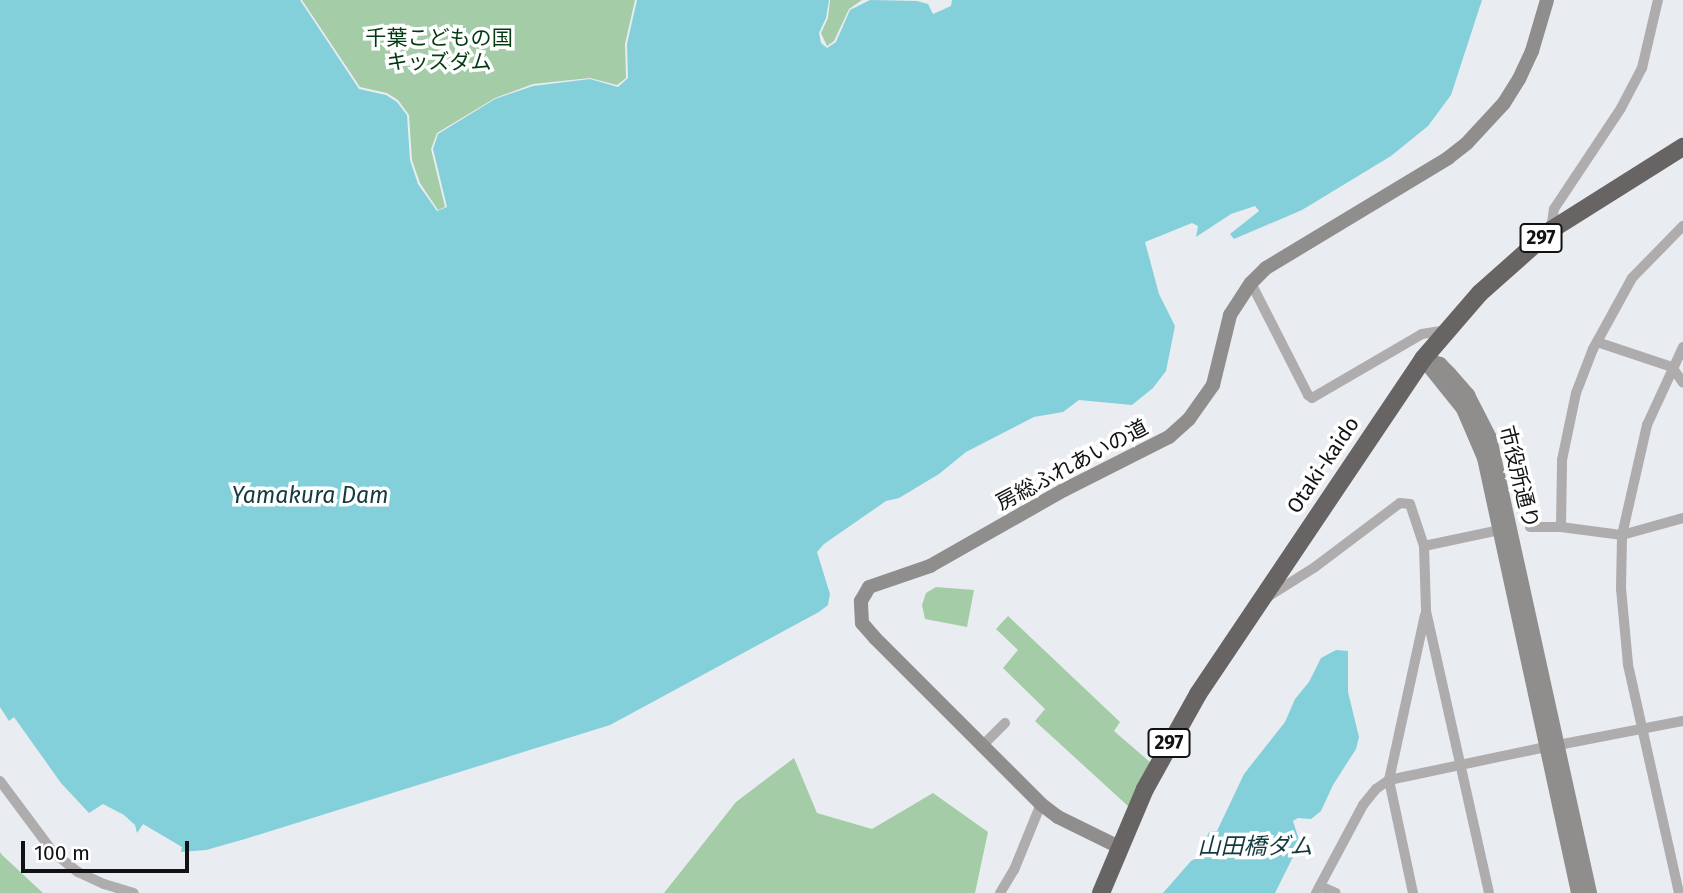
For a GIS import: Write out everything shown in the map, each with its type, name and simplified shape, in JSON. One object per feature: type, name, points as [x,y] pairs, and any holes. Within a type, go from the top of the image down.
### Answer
[{"type":"highway","name":"Otaki-kaido","points":[[1101,893],[1119,847],[1171,739],[1257,604],[1423,359],[1480,293],[1551,230],[1683,147]]},
{"type":"street","name":"房総ふれあいの道","points":[[1119,847],[1080,829],[1041,804],[981,747],[862,623],[862,601],[869,587],[930,566],[1064,490],[1169,437],[1189,419],[1213,385],[1230,315],[1251,283],[1266,268],[1448,158],[1467,143],[1504,103],[1519,79],[1532,51],[1547,0]]},
{"type":"street","points":[[1551,230],[1554,209],[1621,108],[1642,68],[1658,0]]},
{"type":"street","points":[[1561,527],[1562,460],[1576,393],[1597,342],[1632,278],[1683,226]]},
{"type":"street","points":[[1251,283],[1308,396],[1312,398],[1422,334],[1446,330]]},
{"type":"street","points":[[1597,342],[1672,367],[1683,383]]},
{"type":"street","points":[[1680,887],[1628,664],[1621,589],[1622,535],[1647,425],[1683,346]]},
{"type":"street","name":"市役所通り","points":[[1423,359],[1463,409],[1485,458],[1552,746],[1590,893]]},
{"type":"street","name":"市役所通り","points":[[1423,359],[1440,364],[1460,386],[1490,438],[1552,746],[1578,893]]},
{"type":"street","points":[[1257,604],[1315,567],[1405,502],[1410,504],[1424,546],[1426,611],[1489,893]]},
{"type":"street","points":[[1530,527],[1561,527],[1622,535],[1683,518]]},
{"type":"street","points":[[1424,546],[1500,530]]},
{"type":"street","points":[[1413,893],[1390,780],[1426,611]]},
{"type":"street","points":[[1336,893],[1318,889],[1363,805],[1376,789],[1390,780],[1683,721]]},
{"type":"street","points":[[981,747],[1005,723]]},
{"type":"street","points":[[0,781],[53,852],[95,880],[134,893]]},
{"type":"street","points":[[1000,893],[1014,870],[1041,804]]},
{"type":"green space","name":"千葉こどもの国 キッズダム","points":[[302,0],[635,0],[625,44],[626,78],[617,85],[590,78],[533,84],[495,98],[437,133],[431,149],[445,207],[438,210],[420,183],[412,160],[409,115],[398,100],[387,93],[360,87]]},
{"type":"green space","points":[[830,0],[862,0],[849,9],[834,41],[827,46],[821,33],[828,18]]},
{"type":"green space","points":[[936,587],[974,590],[967,627],[925,619],[922,605],[926,593]]},
{"type":"green space","points":[[1008,616],[1120,722],[1114,731],[1151,763],[1129,807],[1035,721],[1045,709],[1003,668],[1018,650],[996,629]]},
{"type":"green space","points":[[794,758],[817,813],[872,829],[933,793],[988,832],[975,893],[664,893],[736,802]]},
{"type":"green space","points":[[0,852],[2,855],[43,893],[0,893]]},
{"type":"water","name":"Yamakura Dam","points":[[0,0],[300,0],[359,89],[386,95],[397,102],[407,115],[410,160],[418,184],[437,211],[447,207],[433,149],[438,134],[495,99],[533,86],[590,79],[618,87],[628,78],[627,44],[637,0],[829,0],[826,18],[819,33],[821,43],[827,48],[836,42],[850,10],[870,0],[917,1],[928,4],[933,14],[951,6],[952,0],[1482,0],[1451,95],[1428,126],[1391,156],[1302,210],[1234,239],[1230,234],[1259,211],[1255,206],[1231,214],[1196,237],[1198,226],[1192,223],[1145,242],[1159,294],[1175,326],[1166,371],[1153,388],[1132,405],[1079,400],[1063,412],[1034,417],[966,452],[939,474],[899,498],[886,501],[824,544],[817,552],[830,594],[828,605],[819,612],[610,725],[245,839],[206,850],[181,852],[182,847],[143,824],[137,833],[135,825],[124,815],[103,804],[89,813],[61,783],[14,717],[9,721],[0,707]]},
{"type":"water","name":"山田橋ダム","points":[[1336,650],[1348,651],[1348,692],[1359,737],[1356,749],[1333,785],[1321,811],[1311,819],[1298,818],[1293,821],[1300,843],[1275,893],[1163,893],[1191,861],[1211,851],[1205,841],[1209,832],[1217,831],[1244,774],[1285,722],[1295,699],[1309,682],[1321,658]]}]
